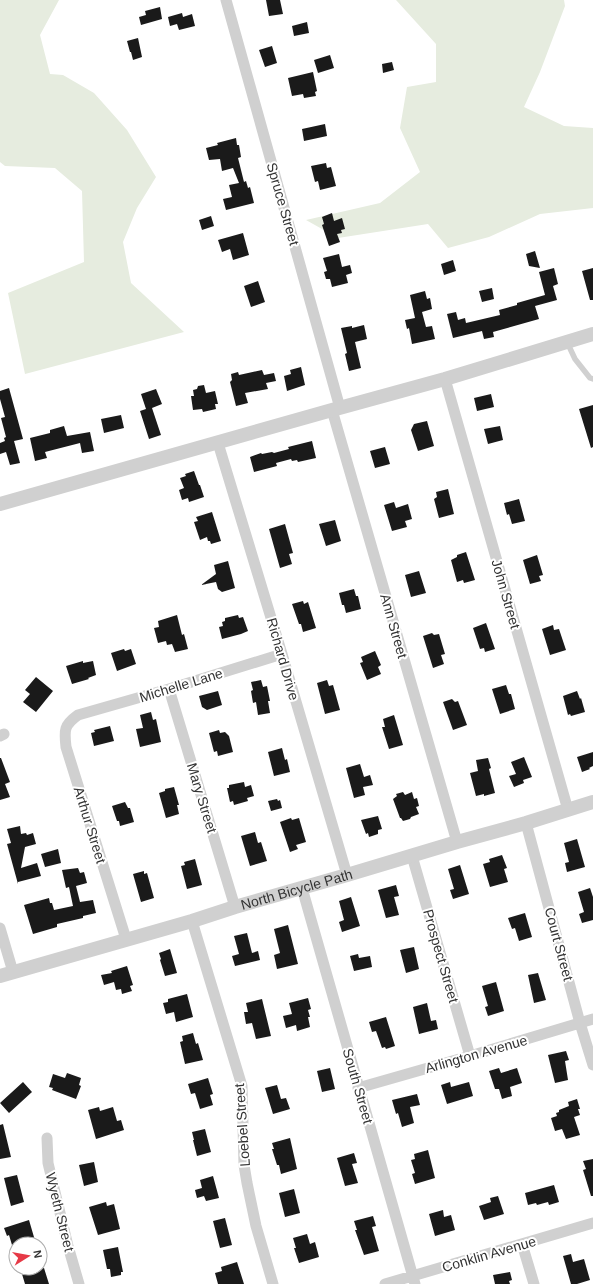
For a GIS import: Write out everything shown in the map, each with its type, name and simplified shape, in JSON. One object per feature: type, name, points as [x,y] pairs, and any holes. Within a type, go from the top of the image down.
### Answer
[{"type":"street","name":"Spruce Street","points":[[226,0],[336,409]]},
{"type":"street","points":[[0,504],[445,379],[593,334]]},
{"type":"street","name":"John Street","points":[[445,379],[568,810]]},
{"type":"street","name":"Ann Street","points":[[336,409],[457,842]]},
{"type":"street","name":"Richard Drive","points":[[218,443],[347,875]]},
{"type":"street","name":"Michelle Lane","points":[[78,715],[282,654]]},
{"type":"street","name":"Mary Street","points":[[169,689],[235,907]]},
{"type":"street","name":"Arthur Street","points":[[78,715],[68,722],[64,735],[66,747],[126,939]]},
{"type":"street","name":"North Bicycle Path","points":[[6,974],[192,921],[457,842],[526,824],[593,802]]},
{"type":"street","name":"Court Street","points":[[526,824],[580,1023],[593,1065]]},
{"type":"street","name":"Prospect Street","points":[[412,856],[470,1056]]},
{"type":"street","name":"South Street","points":[[302,888],[413,1280]]},
{"type":"street","name":"Loebel Street","points":[[192,921],[242,1086],[244,1164],[256,1226],[272,1284]]},
{"type":"street","points":[[0,928],[6,974]]},
{"type":"street","name":"Arlington Avenue","points":[[358,1088],[593,1019]]},
{"type":"street","name":"Wyeth Street","points":[[47,1138],[48,1162],[68,1246],[79,1284]]},
{"type":"street","name":"Conklin Avenue","points":[[385,1284],[413,1280],[522,1244],[593,1224]]},
{"type":"street","points":[[522,1244],[534,1284]]},
{"type":"lane","points":[[567,342],[575,360],[590,378],[593,379]]},
{"type":"shaded area","points":[[0,0],[59,0],[40,35],[50,74],[63,75],[94,93],[127,130],[156,177],[137,208],[123,242],[131,283],[184,332],[25,374],[8,293],[84,262],[82,191],[55,168],[5,166],[0,162]]},
{"type":"shaded area","points":[[396,0],[564,0],[565,6],[540,72],[524,107],[564,126],[593,128],[593,208],[540,214],[489,237],[448,248],[428,224],[338,238],[306,220],[380,203],[420,172],[400,128],[407,87],[436,82],[436,44]]},
{"type":"building","points":[[266,0],[280,0],[283,14],[269,16]]},
{"type":"building","points":[[160,7],[162,19],[141,25],[139,17],[146,15],[145,11]]},
{"type":"building","points":[[182,13],[183,17],[192,14],[195,26],[179,30],[177,24],[170,26],[168,17]]},
{"type":"building","points":[[307,22],[309,33],[294,36],[292,26]]},
{"type":"building","points":[[138,38],[142,57],[133,60],[127,41]]},
{"type":"building","points":[[272,46],[277,63],[265,67],[259,50]]},
{"type":"building","points":[[330,55],[334,68],[318,73],[314,60]]},
{"type":"building","points":[[392,62],[394,70],[383,73],[382,64]]},
{"type":"building","points":[[313,72],[317,91],[315,92],[316,96],[304,98],[303,94],[292,96],[288,78]]},
{"type":"building","points":[[325,124],[327,136],[304,141],[302,129]]},
{"type":"building","points":[[236,138],[237,145],[239,145],[241,157],[238,158],[244,182],[246,181],[248,188],[250,187],[254,203],[226,210],[223,199],[232,197],[229,185],[239,183],[233,168],[222,171],[220,159],[209,160],[206,148],[218,145],[217,143]]},
{"type":"building","points":[[326,163],[327,168],[331,167],[336,186],[320,190],[318,181],[315,182],[311,166]]},
{"type":"building","points":[[332,213],[334,221],[342,218],[345,229],[341,230],[342,233],[337,234],[340,242],[329,246],[322,225],[324,224],[322,217]]},
{"type":"building","points":[[211,216],[214,226],[202,230],[199,220]]},
{"type":"building","points":[[243,233],[249,255],[233,260],[230,249],[222,252],[218,240]]},
{"type":"building","points":[[535,251],[540,268],[529,266],[526,254]]},
{"type":"building","points":[[339,254],[342,267],[350,265],[352,273],[346,275],[348,283],[332,287],[330,279],[326,279],[324,272],[327,271],[323,258]]},
{"type":"building","points":[[453,260],[456,271],[444,275],[441,264]]},
{"type":"building","points":[[554,268],[558,284],[553,286],[557,300],[535,306],[539,319],[493,332],[494,337],[484,339],[482,331],[453,338],[447,314],[456,312],[458,320],[465,318],[466,323],[500,315],[499,310],[545,295],[539,272]]},
{"type":"building","points":[[593,268],[593,300],[590,300],[582,271]]},
{"type":"building","points":[[258,281],[265,302],[251,307],[244,286]]},
{"type":"building","points":[[492,288],[494,299],[482,302],[479,291]]},
{"type":"building","points":[[425,291],[427,299],[430,298],[432,309],[422,312],[426,327],[432,326],[435,339],[412,344],[409,328],[407,329],[405,320],[415,318],[410,295]]},
{"type":"building","points":[[364,325],[367,339],[355,342],[361,368],[349,371],[345,354],[347,353],[341,328],[352,326],[352,328]]},
{"type":"building","points":[[301,367],[305,385],[287,391],[284,376],[291,374],[290,370]]},
{"type":"building","points":[[262,370],[264,375],[274,373],[276,381],[266,383],[268,389],[245,393],[248,403],[236,406],[230,382],[232,380],[231,374],[238,372],[239,375]]},
{"type":"building","points":[[204,385],[206,393],[215,391],[218,404],[215,404],[216,409],[203,412],[202,409],[193,410],[191,396],[194,396],[193,390],[197,389],[198,386]]},
{"type":"building","points":[[9,388],[23,439],[14,441],[20,463],[10,465],[6,452],[0,454],[0,443],[5,441],[4,438],[6,437],[1,418],[5,417],[0,399],[0,391]]},
{"type":"building","points":[[156,389],[162,404],[152,408],[161,435],[149,439],[140,411],[146,409],[141,394]]},
{"type":"building","points":[[491,394],[494,407],[477,411],[474,398]]},
{"type":"building","points":[[593,405],[593,447],[591,448],[579,409]]},
{"type":"building","points":[[121,415],[124,428],[104,433],[101,419]]},
{"type":"building","points":[[427,421],[434,446],[418,451],[411,430],[414,424]]},
{"type":"building","points":[[64,426],[67,436],[90,432],[94,451],[82,453],[80,443],[45,452],[47,458],[35,461],[30,438],[50,433],[50,430]]},
{"type":"building","points":[[500,426],[503,440],[488,444],[484,429]]},
{"type":"building","points":[[312,441],[316,458],[298,462],[297,460],[292,461],[291,459],[276,463],[277,466],[254,472],[250,457],[261,453],[274,453],[289,449],[288,447]]},
{"type":"building","points":[[385,447],[390,464],[375,468],[370,451]]},
{"type":"building","points":[[194,471],[204,497],[189,502],[188,498],[182,500],[179,490],[184,488],[180,478],[186,476],[185,474]]},
{"type":"building","points":[[448,489],[454,514],[439,518],[434,499],[437,497],[436,492]]},
{"type":"building","points":[[519,499],[525,521],[512,524],[509,514],[507,515],[504,503]]},
{"type":"building","points":[[394,502],[396,508],[408,504],[412,519],[405,521],[407,527],[392,531],[384,505]]},
{"type":"building","points":[[212,512],[221,541],[211,544],[207,537],[200,540],[194,522],[198,521],[196,517]]},
{"type":"building","points":[[335,520],[341,541],[326,546],[319,524]]},
{"type":"building","points":[[285,524],[293,553],[289,554],[292,564],[280,568],[269,529]]},
{"type":"building","points":[[466,552],[475,580],[464,583],[463,580],[457,582],[451,560],[457,557],[457,555]]},
{"type":"building","points":[[537,555],[543,575],[539,576],[541,581],[530,584],[523,560]]},
{"type":"building","points":[[228,561],[235,588],[222,592],[218,589],[216,582],[201,585],[216,574],[214,565]]},
{"type":"building","points":[[419,571],[426,593],[411,597],[405,575]]},
{"type":"building","points":[[354,589],[356,596],[358,596],[361,609],[346,613],[339,593]]},
{"type":"building","points":[[303,601],[304,604],[308,602],[316,628],[303,632],[292,604]]},
{"type":"building","points":[[177,615],[182,635],[184,634],[188,649],[175,652],[172,644],[167,645],[166,641],[158,643],[154,628],[159,627],[158,621]]},
{"type":"building","points":[[238,615],[239,618],[243,617],[248,631],[222,639],[219,627],[223,626],[222,622],[225,621],[225,618]]},
{"type":"building","points":[[486,623],[495,649],[485,652],[484,648],[480,649],[473,628]]},
{"type":"building","points":[[553,625],[554,630],[559,629],[566,650],[550,655],[542,629]]},
{"type":"building","points":[[432,633],[434,635],[439,634],[445,654],[441,655],[444,664],[433,668],[423,636]]},
{"type":"building","points":[[124,649],[125,651],[131,649],[136,664],[117,671],[111,653]]},
{"type":"building","points":[[375,651],[381,665],[378,667],[381,674],[367,680],[360,663],[363,662],[361,657]]},
{"type":"building","points":[[83,661],[83,663],[93,661],[96,675],[88,678],[89,679],[72,684],[66,666]]},
{"type":"building","points":[[36,677],[53,691],[36,712],[23,702],[30,694],[25,690]]},
{"type":"building","points":[[261,680],[263,687],[267,686],[270,701],[268,701],[270,713],[258,715],[256,702],[253,703],[251,691],[253,690],[251,682]]},
{"type":"building","points":[[327,680],[329,686],[333,685],[340,710],[325,714],[317,683]]},
{"type":"building","points":[[506,685],[509,694],[511,694],[515,709],[500,714],[492,689]]},
{"type":"building","points":[[218,691],[222,705],[207,710],[202,707],[199,696]]},
{"type":"building","points":[[577,691],[580,699],[581,698],[585,712],[571,716],[570,714],[568,715],[563,696]]},
{"type":"building","points":[[452,699],[455,702],[458,701],[467,725],[453,730],[443,702]]},
{"type":"building","points":[[151,712],[153,720],[156,719],[161,742],[140,747],[136,729],[143,728],[140,715]]},
{"type":"building","points":[[394,715],[403,745],[389,749],[382,727],[385,727],[383,719]]},
{"type":"building","points":[[110,726],[114,741],[94,746],[91,733],[95,732],[94,730]]},
{"type":"building","points":[[219,730],[220,733],[225,732],[229,736],[233,752],[218,756],[217,751],[214,752],[209,733]]},
{"type":"building","points":[[282,748],[285,760],[287,759],[290,772],[274,776],[268,752]]},
{"type":"building","points":[[593,752],[593,766],[582,772],[577,757]]},
{"type":"building","points":[[524,757],[532,777],[523,780],[524,783],[514,787],[509,776],[516,774],[511,762]]},
{"type":"building","points":[[0,758],[10,782],[5,784],[10,797],[0,800]]},
{"type":"building","points":[[488,758],[495,793],[484,796],[484,794],[476,796],[470,773],[478,771],[476,760]]},
{"type":"building","points":[[360,764],[364,777],[370,775],[373,785],[363,787],[365,795],[354,798],[346,768]]},
{"type":"building","points":[[244,782],[245,787],[251,785],[254,796],[247,798],[248,801],[234,805],[233,801],[230,802],[227,788],[229,788],[229,785]]},
{"type":"building","points":[[174,787],[179,805],[177,805],[179,814],[166,818],[159,793],[165,791],[165,789]]},
{"type":"building","points":[[403,792],[405,795],[412,792],[414,799],[417,798],[419,806],[416,807],[419,814],[403,821],[400,818],[393,799],[397,796],[396,794]]},
{"type":"building","points":[[277,799],[278,801],[280,800],[282,808],[271,811],[268,801]]},
{"type":"building","points":[[125,802],[128,808],[130,808],[134,822],[120,826],[112,806]]},
{"type":"building","points":[[378,816],[382,829],[378,830],[378,834],[369,837],[368,833],[366,834],[361,820]]},
{"type":"building","points":[[291,818],[292,820],[299,818],[306,842],[296,845],[298,849],[290,852],[280,822]]},
{"type":"building","points":[[20,826],[21,834],[26,833],[27,835],[33,833],[36,844],[25,847],[21,868],[37,863],[41,876],[18,882],[18,884],[7,844],[11,843],[7,829]]},
{"type":"building","points":[[255,832],[258,843],[261,842],[267,861],[250,866],[241,836]]},
{"type":"building","points":[[577,839],[585,867],[567,872],[565,863],[569,862],[564,843]]},
{"type":"building","points":[[58,849],[61,863],[45,867],[41,854]]},
{"type":"building","points":[[502,855],[507,868],[504,869],[508,882],[490,887],[483,864],[490,862],[489,859]]},
{"type":"building","points":[[195,859],[202,885],[187,889],[181,866],[185,865],[184,862]]},
{"type":"building","points":[[460,865],[469,894],[453,899],[450,890],[454,889],[448,869]]},
{"type":"building","points":[[78,868],[80,873],[84,872],[87,883],[76,886],[80,902],[93,900],[96,913],[83,916],[83,918],[57,924],[57,927],[33,934],[24,905],[49,898],[54,910],[73,906],[69,887],[66,888],[62,870]]},
{"type":"building","points":[[144,871],[144,874],[147,873],[154,898],[141,902],[133,874]]},
{"type":"building","points":[[396,885],[399,896],[394,897],[399,915],[386,918],[378,890]]},
{"type":"building","points":[[590,888],[593,897],[593,920],[582,923],[579,914],[584,912],[578,892]]},
{"type":"building","points":[[351,897],[360,926],[342,932],[339,922],[344,920],[339,901]]},
{"type":"building","points":[[525,913],[532,937],[519,941],[515,928],[512,929],[508,918]]},
{"type":"building","points":[[288,925],[298,964],[277,969],[274,955],[280,953],[274,929]]},
{"type":"building","points":[[247,933],[252,953],[258,951],[260,960],[235,966],[232,956],[239,954],[234,936]]},
{"type":"building","points":[[414,947],[419,969],[406,973],[400,950]]},
{"type":"building","points":[[170,949],[177,973],[165,976],[159,953]]},
{"type":"building","points":[[358,954],[359,958],[370,956],[372,967],[354,971],[350,956]]},
{"type":"building","points":[[127,966],[133,985],[130,986],[132,991],[122,994],[121,989],[116,990],[114,982],[104,985],[101,975],[112,973],[111,971]]},
{"type":"building","points":[[538,973],[546,1000],[534,1003],[528,975]]},
{"type":"building","points":[[496,982],[504,1011],[488,1016],[485,1007],[488,1006],[482,986]]},
{"type":"building","points":[[187,994],[193,1017],[176,1022],[174,1012],[166,1014],[163,1003],[168,1002],[168,999]]},
{"type":"building","points":[[308,998],[311,1009],[308,1010],[310,1027],[297,1031],[296,1025],[286,1028],[283,1016],[292,1014],[289,1003]]},
{"type":"building","points":[[262,999],[271,1036],[256,1039],[252,1023],[246,1024],[244,1012],[248,1012],[246,1003]]},
{"type":"building","points":[[427,1003],[431,1021],[436,1020],[438,1029],[419,1034],[413,1007]]},
{"type":"building","points":[[386,1017],[395,1046],[386,1049],[385,1047],[382,1048],[376,1031],[372,1032],[369,1022]]},
{"type":"building","points":[[193,1033],[196,1044],[198,1043],[203,1060],[185,1064],[180,1042],[183,1041],[182,1036]]},
{"type":"building","points":[[566,1051],[569,1060],[565,1061],[568,1080],[555,1083],[548,1055]]},
{"type":"building","points":[[330,1068],[335,1089],[322,1092],[317,1071]]},
{"type":"building","points":[[499,1068],[501,1073],[517,1068],[522,1083],[510,1087],[512,1096],[502,1099],[499,1089],[495,1089],[489,1071]]},
{"type":"building","points":[[67,1073],[81,1078],[79,1085],[81,1086],[76,1099],[52,1090],[53,1088],[49,1087],[53,1074],[65,1078]]},
{"type":"building","points":[[208,1078],[213,1094],[210,1095],[213,1105],[200,1109],[195,1093],[191,1094],[188,1084]]},
{"type":"building","points":[[23,1082],[32,1092],[9,1113],[0,1103]]},
{"type":"building","points":[[450,1082],[451,1087],[469,1082],[473,1096],[447,1104],[441,1085]]},
{"type":"building","points":[[277,1085],[281,1099],[286,1098],[290,1109],[273,1114],[265,1088]]},
{"type":"building","points":[[417,1094],[420,1105],[410,1107],[414,1123],[402,1127],[392,1100]]},
{"type":"building","points":[[577,1099],[580,1115],[574,1117],[580,1135],[566,1139],[562,1129],[555,1131],[551,1118],[557,1116],[556,1113],[559,1112],[559,1110],[569,1106],[568,1102]]},
{"type":"building","points":[[99,1107],[100,1111],[113,1107],[117,1121],[121,1120],[124,1130],[96,1139],[88,1110]]},
{"type":"building","points":[[3,1124],[11,1157],[0,1159],[0,1125]]},
{"type":"building","points":[[205,1129],[211,1152],[197,1156],[192,1132]]},
{"type":"building","points":[[290,1138],[297,1169],[281,1174],[272,1149],[274,1149],[272,1143]]},
{"type":"building","points":[[428,1150],[435,1178],[415,1184],[412,1174],[415,1173],[411,1160],[415,1159],[414,1154]]},
{"type":"building","points":[[354,1153],[357,1163],[352,1164],[358,1183],[345,1186],[337,1158]]},
{"type":"building","points":[[593,1159],[593,1196],[591,1196],[583,1170],[586,1169],[583,1161]]},
{"type":"building","points":[[94,1162],[98,1182],[84,1186],[79,1165]]},
{"type":"building","points":[[17,1175],[24,1202],[11,1206],[4,1178]]},
{"type":"building","points":[[213,1176],[219,1198],[206,1201],[204,1196],[197,1198],[195,1190],[202,1188],[200,1180]]},
{"type":"building","points":[[554,1185],[559,1202],[549,1205],[548,1202],[537,1205],[536,1203],[528,1205],[525,1193]]},
{"type":"building","points":[[294,1189],[300,1213],[285,1217],[279,1193]]},
{"type":"building","points":[[498,1196],[504,1214],[484,1220],[479,1206],[491,1202],[490,1198]]},
{"type":"building","points":[[106,1202],[107,1206],[114,1204],[120,1229],[98,1235],[89,1207]]},
{"type":"building","points":[[443,1210],[444,1217],[451,1215],[455,1230],[435,1236],[429,1214]]},
{"type":"building","points":[[373,1216],[376,1226],[372,1227],[379,1251],[364,1255],[355,1230],[357,1230],[354,1221]]},
{"type":"building","points":[[225,1218],[232,1245],[220,1248],[213,1221]]},
{"type":"building","points":[[29,1220],[34,1236],[7,1236],[4,1228]]},
{"type":"building","points":[[307,1234],[310,1244],[315,1242],[319,1257],[299,1263],[294,1248],[296,1248],[293,1238]]},
{"type":"building","points":[[118,1247],[123,1272],[121,1272],[121,1275],[111,1277],[110,1269],[107,1269],[103,1250]]},
{"type":"building","points":[[571,1254],[573,1262],[584,1259],[590,1280],[577,1284],[571,1284],[563,1256]]},
{"type":"building","points":[[237,1262],[244,1284],[218,1284],[215,1273],[222,1271],[221,1267]]},
{"type":"building","points":[[510,1272],[512,1280],[509,1281],[510,1284],[495,1284],[493,1275]]},
{"type":"building","points":[[23,1276],[46,1276],[49,1284],[25,1284]]}]
